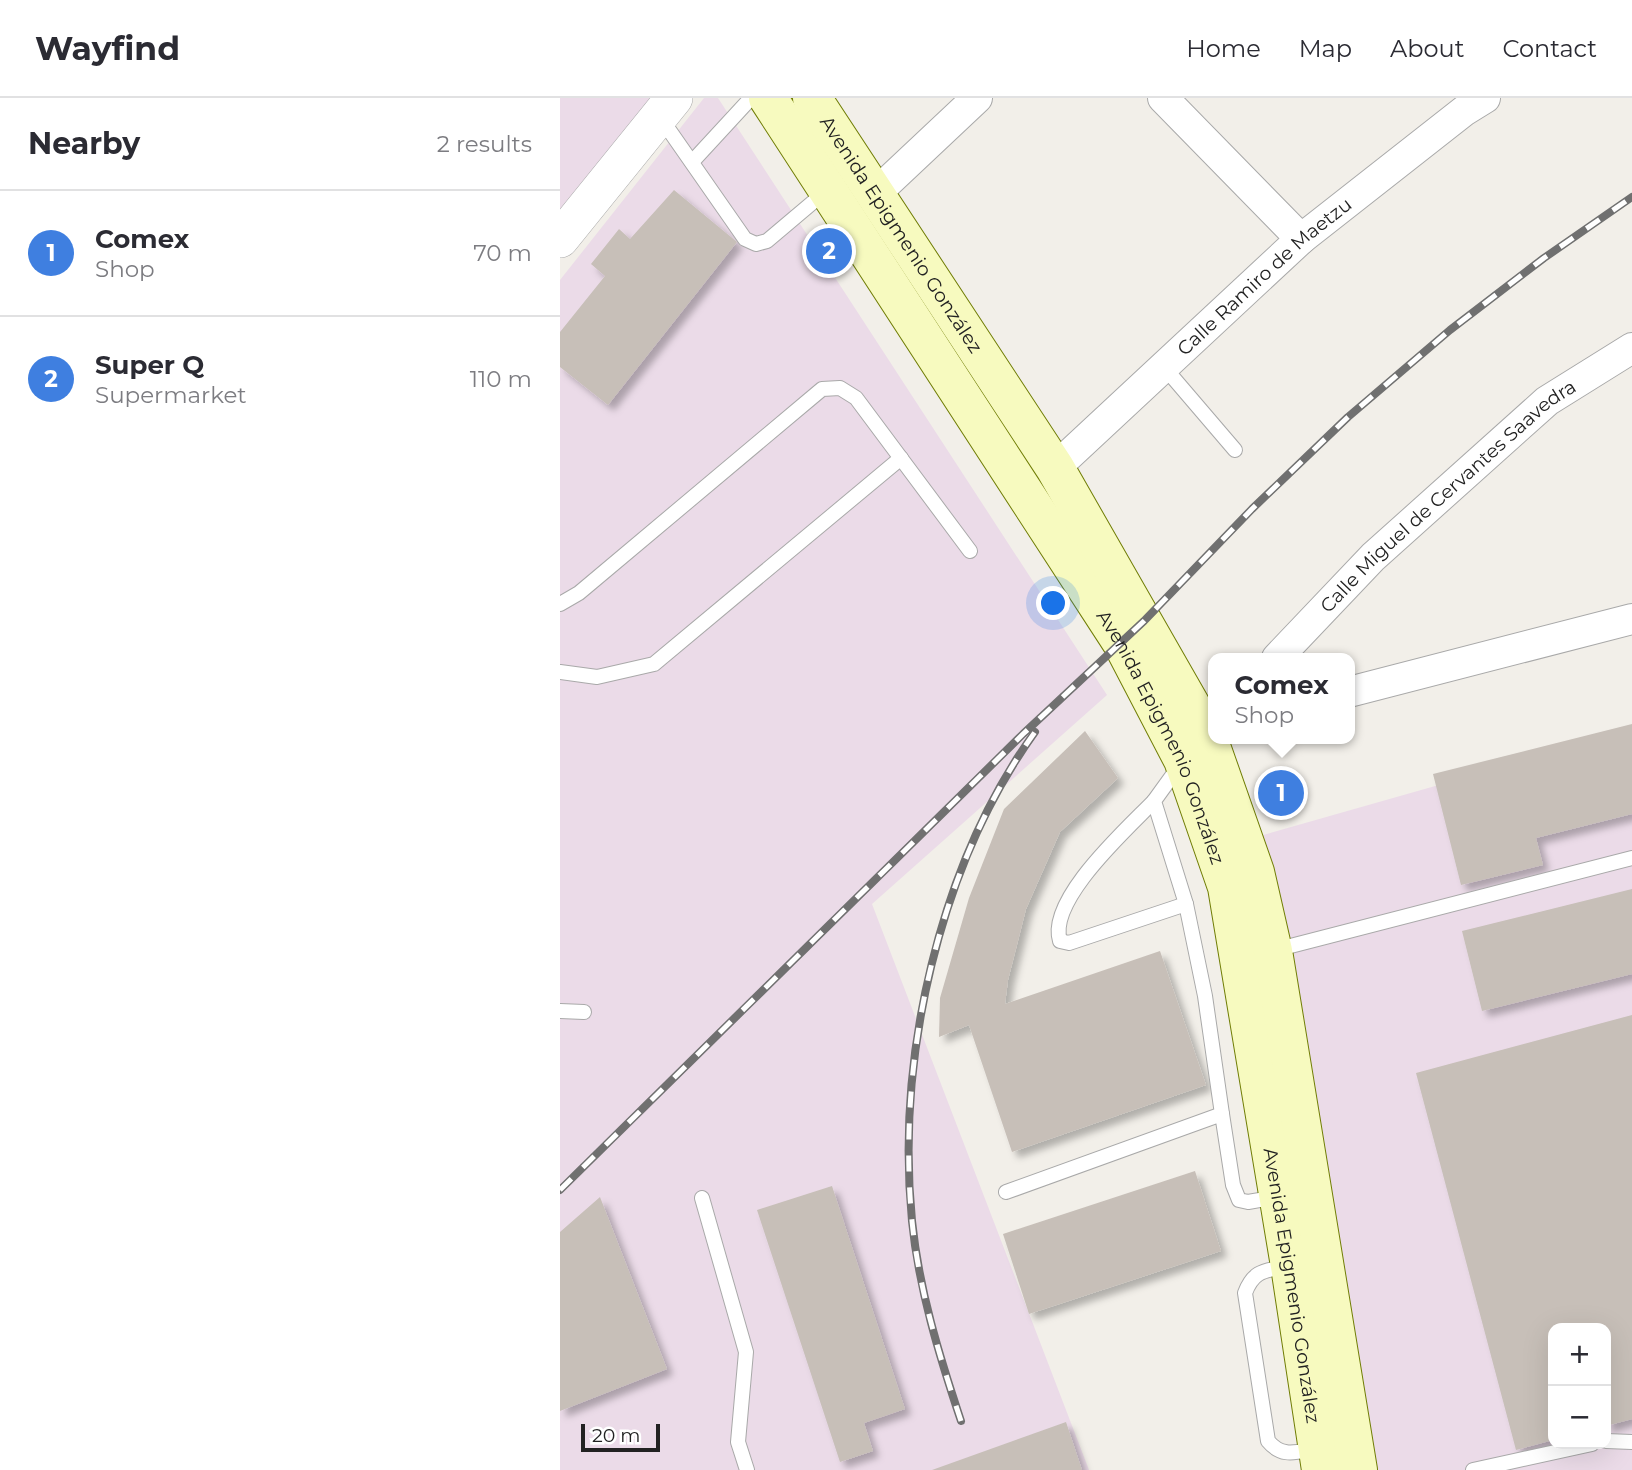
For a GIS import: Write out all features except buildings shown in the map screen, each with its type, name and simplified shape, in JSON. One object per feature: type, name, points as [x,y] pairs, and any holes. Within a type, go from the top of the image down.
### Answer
[{"type":"main road","name":"Avenida Epigmenio González","points":[[768,98],[1122,643],[1204,737],[1319,1460]]},
{"type":"main road","name":"Avenida Epigmenio González","points":[[812,98],[1055,468],[1204,737],[1255,872],[1273,951],[1358,1470]]},
{"type":"street","points":[[875,194],[977,98]]},
{"type":"street","points":[[1163,98],[1301,239]]},
{"type":"street","name":"Calle Ramiro de Maetzu","points":[[1055,468],[1301,239],[1467,102]]},
{"type":"street","points":[[561,234],[666,107]]},
{"type":"street","name":"Calle Miguel de Cervantes Saavedra","points":[[1282,653],[1373,557],[1547,401],[1632,348]]},
{"type":"street","points":[[1355,690],[1632,619]]},
{"type":"lane","points":[[692,162],[751,98]]},
{"type":"lane","points":[[666,107],[692,162],[745,239],[756,244],[767,241],[826,191]]},
{"type":"lane","points":[[1164,367],[1235,450]]},
{"type":"lane","points":[[560,604],[579,593],[822,389],[840,387],[856,398],[970,551]]},
{"type":"lane","points":[[560,672],[597,677],[654,664],[901,458]]},
{"type":"lane","points":[[1186,904],[1069,943],[1060,942],[1057,932],[1063,911],[1084,874],[1154,801],[1204,737]]},
{"type":"lane","points":[[1154,801],[1186,904],[1205,996],[1233,1185],[1239,1200],[1248,1202],[1279,1196]]},
{"type":"lane","points":[[1273,951],[1632,858]]},
{"type":"lane","points":[[560,1010],[584,1012]]},
{"type":"lane","points":[[1006,1192],[1222,1114]]},
{"type":"lane","points":[[702,1198],[746,1352],[738,1443],[747,1470]]},
{"type":"lane","points":[[1611,1441],[1632,1442]]},
{"type":"lane","points":[[1473,1470],[1569,1449]]},
{"type":"shaded area","points":[[560,98],[674,98],[560,239]]},
{"type":"shaded area","points":[[704,98],[718,98],[1107,695],[872,904],[1089,1470],[560,1470],[560,280]]},
{"type":"shaded area","points":[[1632,730],[1632,1470],[1372,1470],[1249,839]]},
{"type":"railway","points":[[560,1190],[1023,734],[1144,621],[1252,509],[1348,417],[1450,330],[1544,258],[1632,197]]},
{"type":"railway","points":[[961,1421],[931,1322],[915,1247],[909,1158],[911,1094],[919,1029],[932,965],[950,902],[973,841],[1001,784],[1035,732]]},
{"type":"place","name":"Super Q","points":[[829,251]]},
{"type":"place","name":"Comex","points":[[1281,793]]}]
